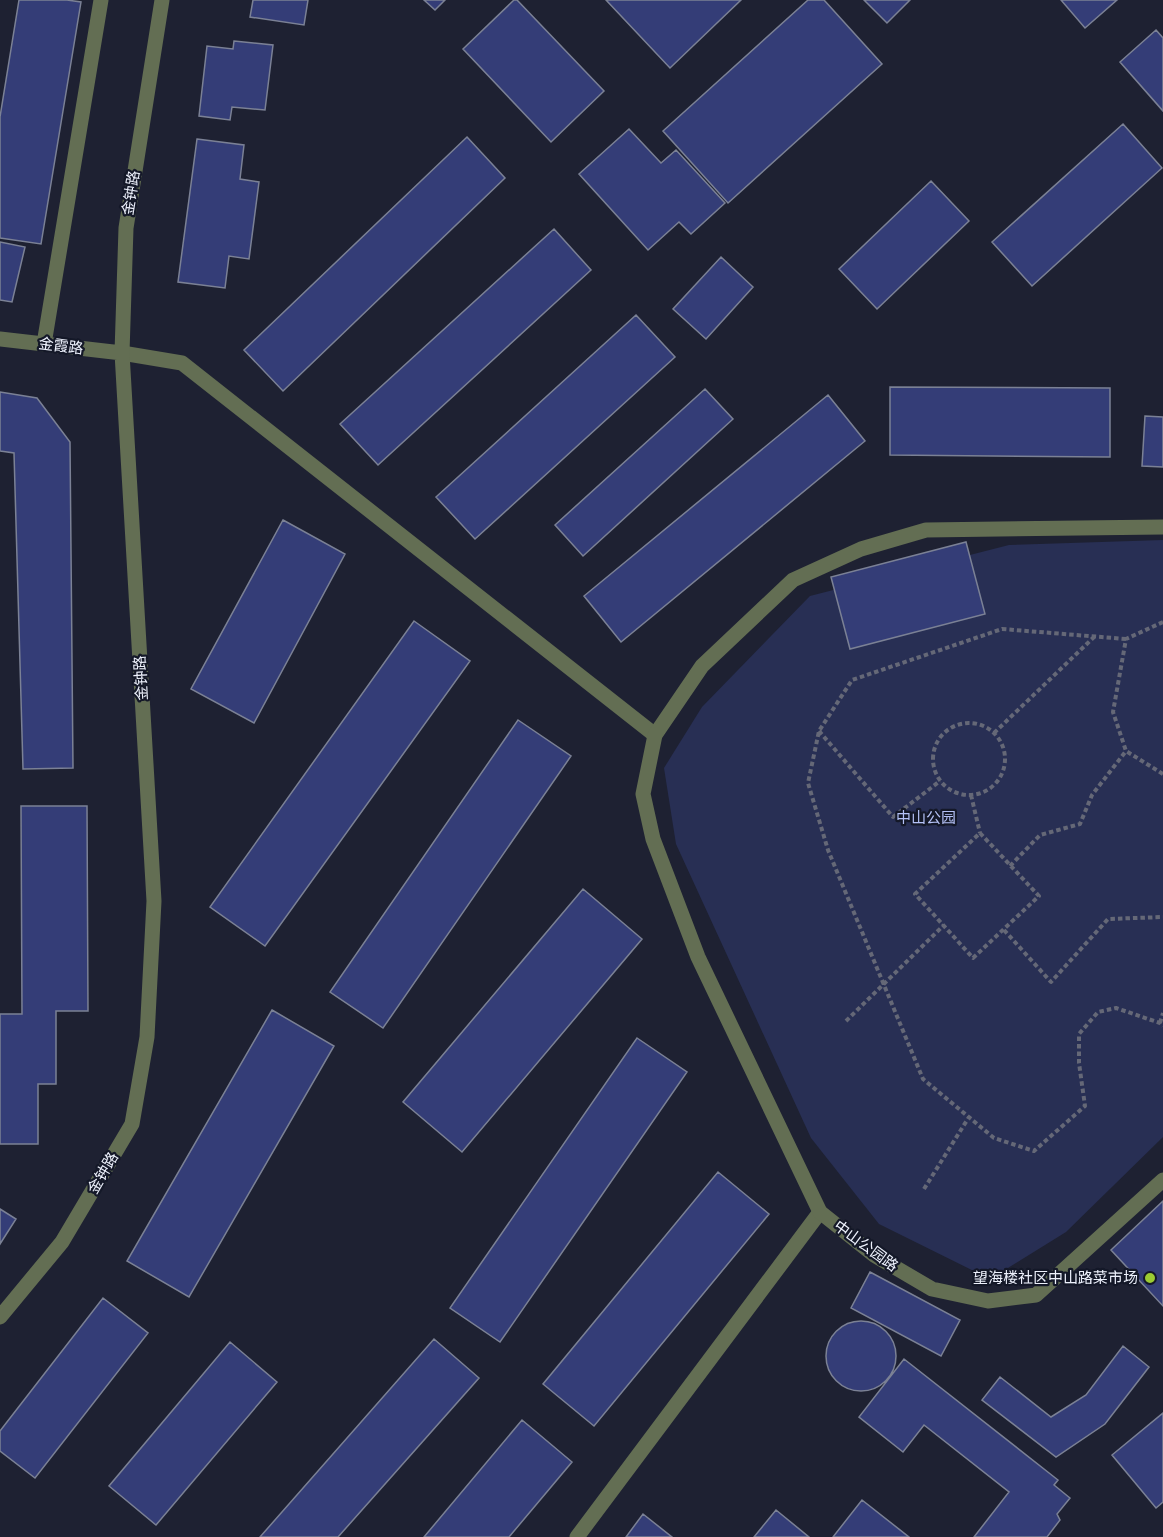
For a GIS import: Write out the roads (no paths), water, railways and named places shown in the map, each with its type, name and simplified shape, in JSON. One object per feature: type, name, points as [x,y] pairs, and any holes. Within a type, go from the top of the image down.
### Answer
[{"type":"street","points":[[44,344],[101,0]]},
{"type":"street","name":"金钟路","points":[[0,1317],[62,1242],[132,1124],[147,1037],[154,901],[122,353],[126,228],[162,0]]},
{"type":"street","name":"金霞路","points":[[0,339],[122,353],[182,363],[656,735]]},
{"type":"street","points":[[820,1212],[698,957],[652,839],[643,794],[656,735],[702,666],[794,580],[861,549],[926,530],[1163,527]]},
{"type":"street","name":"中山公园路","points":[[577,1537],[820,1212],[874,1255],[932,1289],[988,1301],[1036,1295],[1163,1180]]},
{"type":"place","name":"望海楼社区中山路菜市场","points":[[1150,1278]]},
{"type":"park label","name":"中山公园","points":[[926,818]]}]
